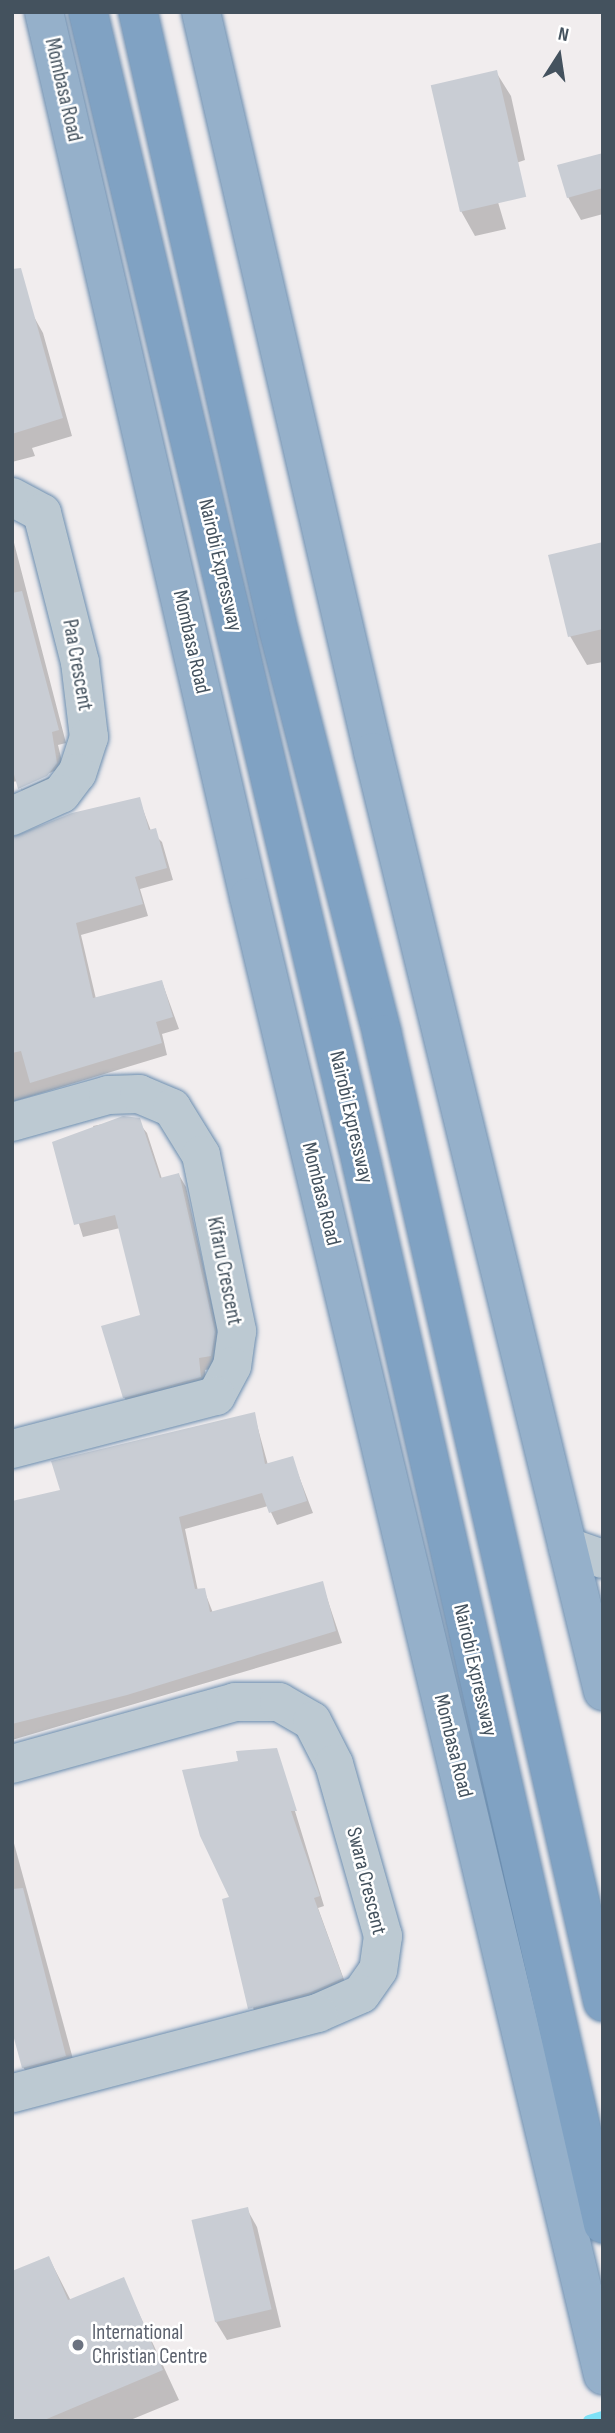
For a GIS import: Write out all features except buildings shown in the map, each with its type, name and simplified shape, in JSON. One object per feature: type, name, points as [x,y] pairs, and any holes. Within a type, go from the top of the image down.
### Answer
[{"type":"highway","name":"Mombasa Road","points":[[44,12],[252,910],[603,2375]]},
{"type":"highway","name":"Nairobi Expressway","points":[[88,12],[362,1165],[603,2224]]},
{"type":"highway","name":"Nairobi Expressway","points":[[138,12],[279,632],[385,1048],[603,2002]]},
{"type":"highway","points":[[201,12],[370,739],[585,1553],[603,1691]]},
{"type":"street","name":"Paa Crescent","points":[[12,497],[42,513],[80,662],[89,737],[77,773],[61,794],[12,816]]},
{"type":"street","name":"Kifaru Crescent","points":[[12,1122],[108,1095],[139,1094],[172,1108],[201,1155],[237,1331],[232,1366],[216,1396],[12,1449]]},
{"type":"street","name":"Swara Crescent","points":[[12,1764],[235,1702],[279,1702],[313,1721],[334,1764],[383,1936],[378,1970],[361,1994],[318,2013],[12,2093]]},
{"type":"waterway","points":[[589,2421],[603,2417]]},
{"type":"place","name":"International Christian Centre","points":[[78,2345]]}]
